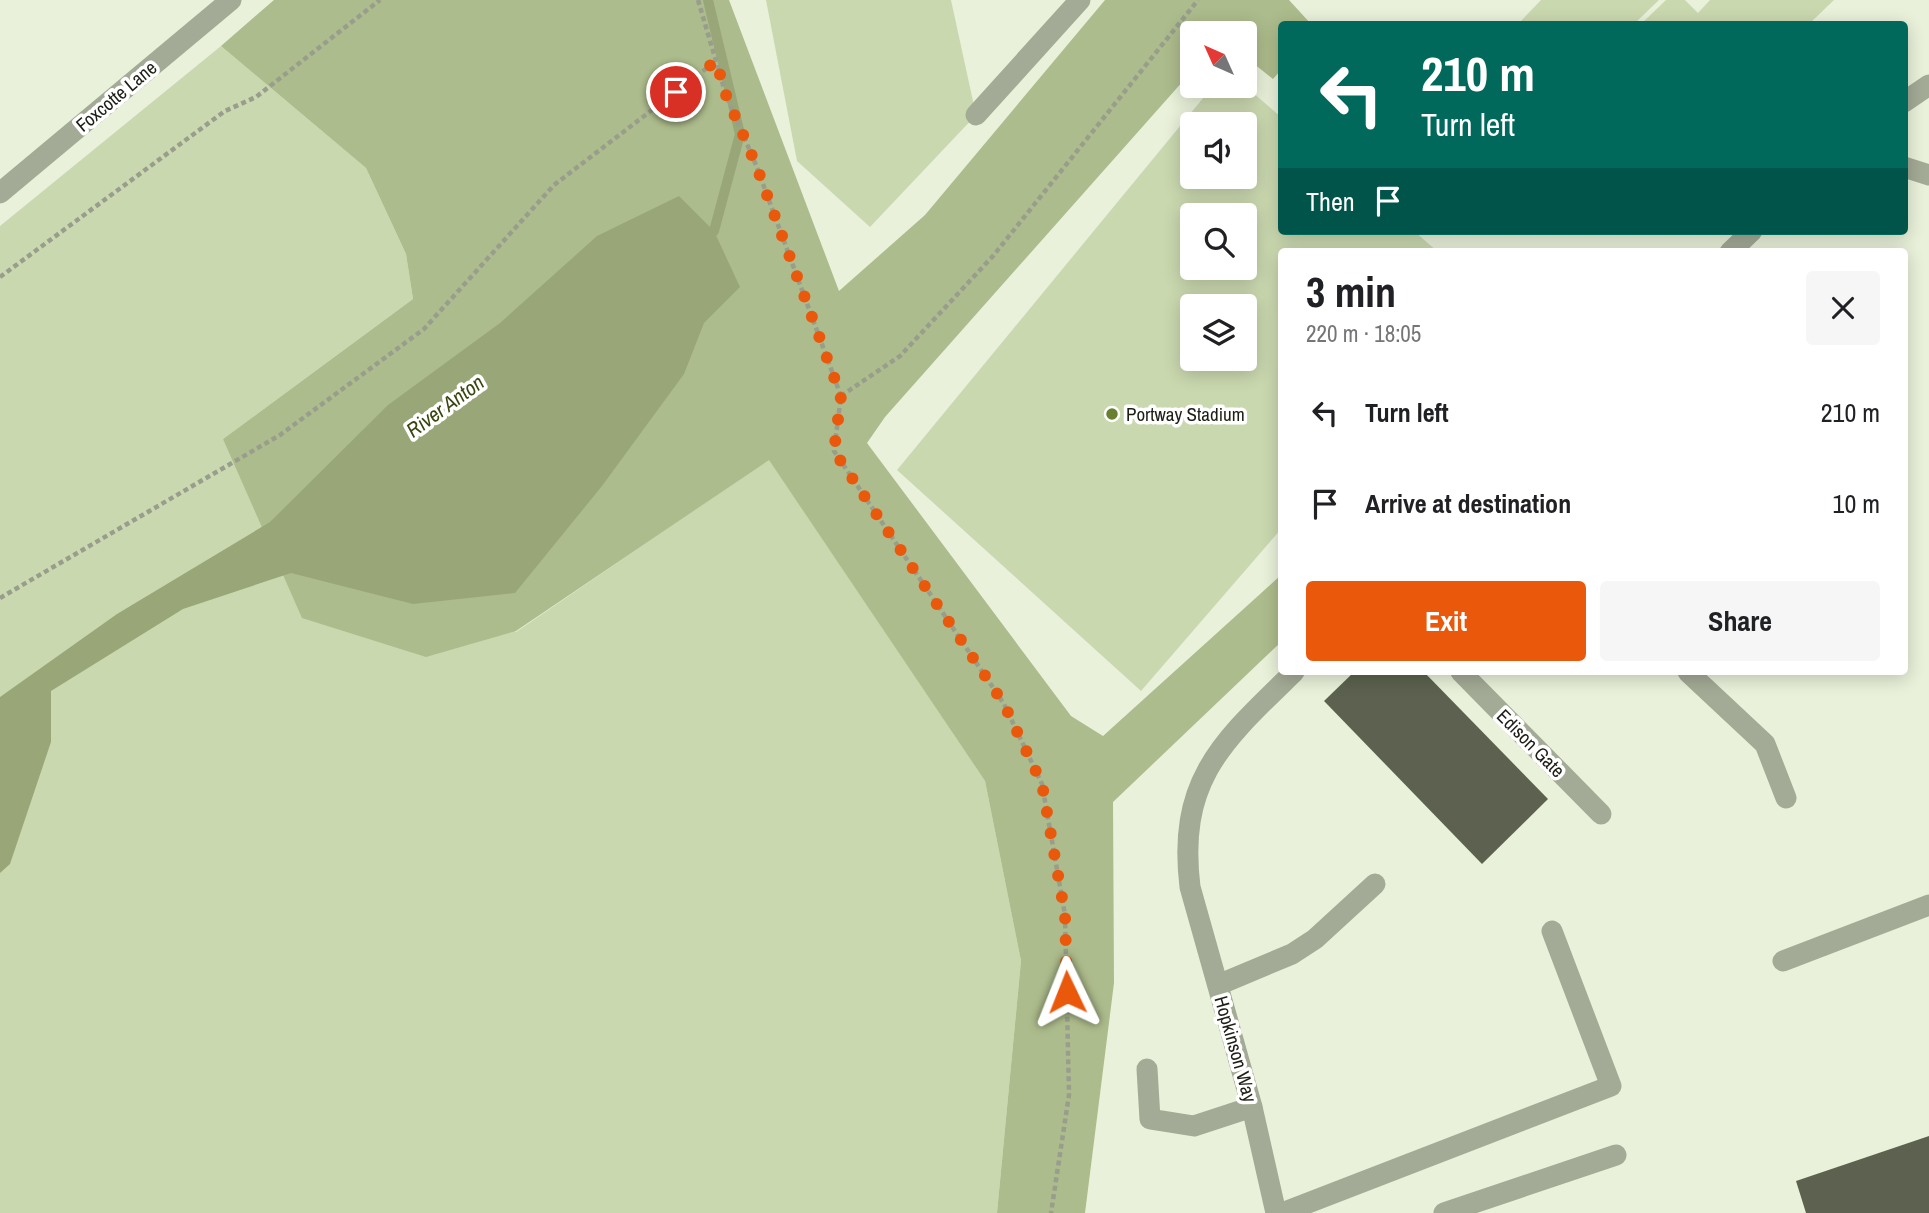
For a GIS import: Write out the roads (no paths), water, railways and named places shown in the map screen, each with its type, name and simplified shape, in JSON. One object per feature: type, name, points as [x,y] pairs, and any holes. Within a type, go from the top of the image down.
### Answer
[{"type":"street","name":"Foxcotte Lane","points":[[0,193],[231,0]]},
{"type":"street","points":[[976,115],[1080,0]]},
{"type":"street","points":[[1908,99],[1929,85]]},
{"type":"street","points":[[1908,168],[1929,175]]},
{"type":"street","points":[[1734,248],[1748,235]]},
{"type":"street","name":"Hopkinson Way","points":[[1276,1213],[1252,1107],[1190,887],[1186,857],[1190,817],[1198,787],[1211,759],[1243,722],[1291,675]]},
{"type":"street","name":"Edison Gate","points":[[1464,675],[1601,814]]},
{"type":"street","points":[[1691,675],[1765,744],[1786,798]]},
{"type":"street","points":[[1217,985],[1292,954],[1315,939],[1375,884]]},
{"type":"street","points":[[1783,961],[1929,905]]},
{"type":"street","points":[[1282,1213],[1611,1087],[1552,931]]},
{"type":"street","points":[[1147,1069],[1150,1119],[1194,1126],[1252,1107]]},
{"type":"street","points":[[1444,1213],[1616,1155]]},
{"type":"water","points":[[679,196],[714,231],[740,287],[704,323],[684,374],[602,486],[515,593],[413,604],[291,573],[183,609],[51,691],[51,742],[10,864],[0,873],[0,697],[117,614],[270,522],[388,405],[500,323],[597,236]]},
{"type":"waterway","name":"River Anton","points":[[704,239],[714,231],[740,134],[708,0]]},
{"type":"place","name":"Portway Stadium","points":[[1112,414]]}]
